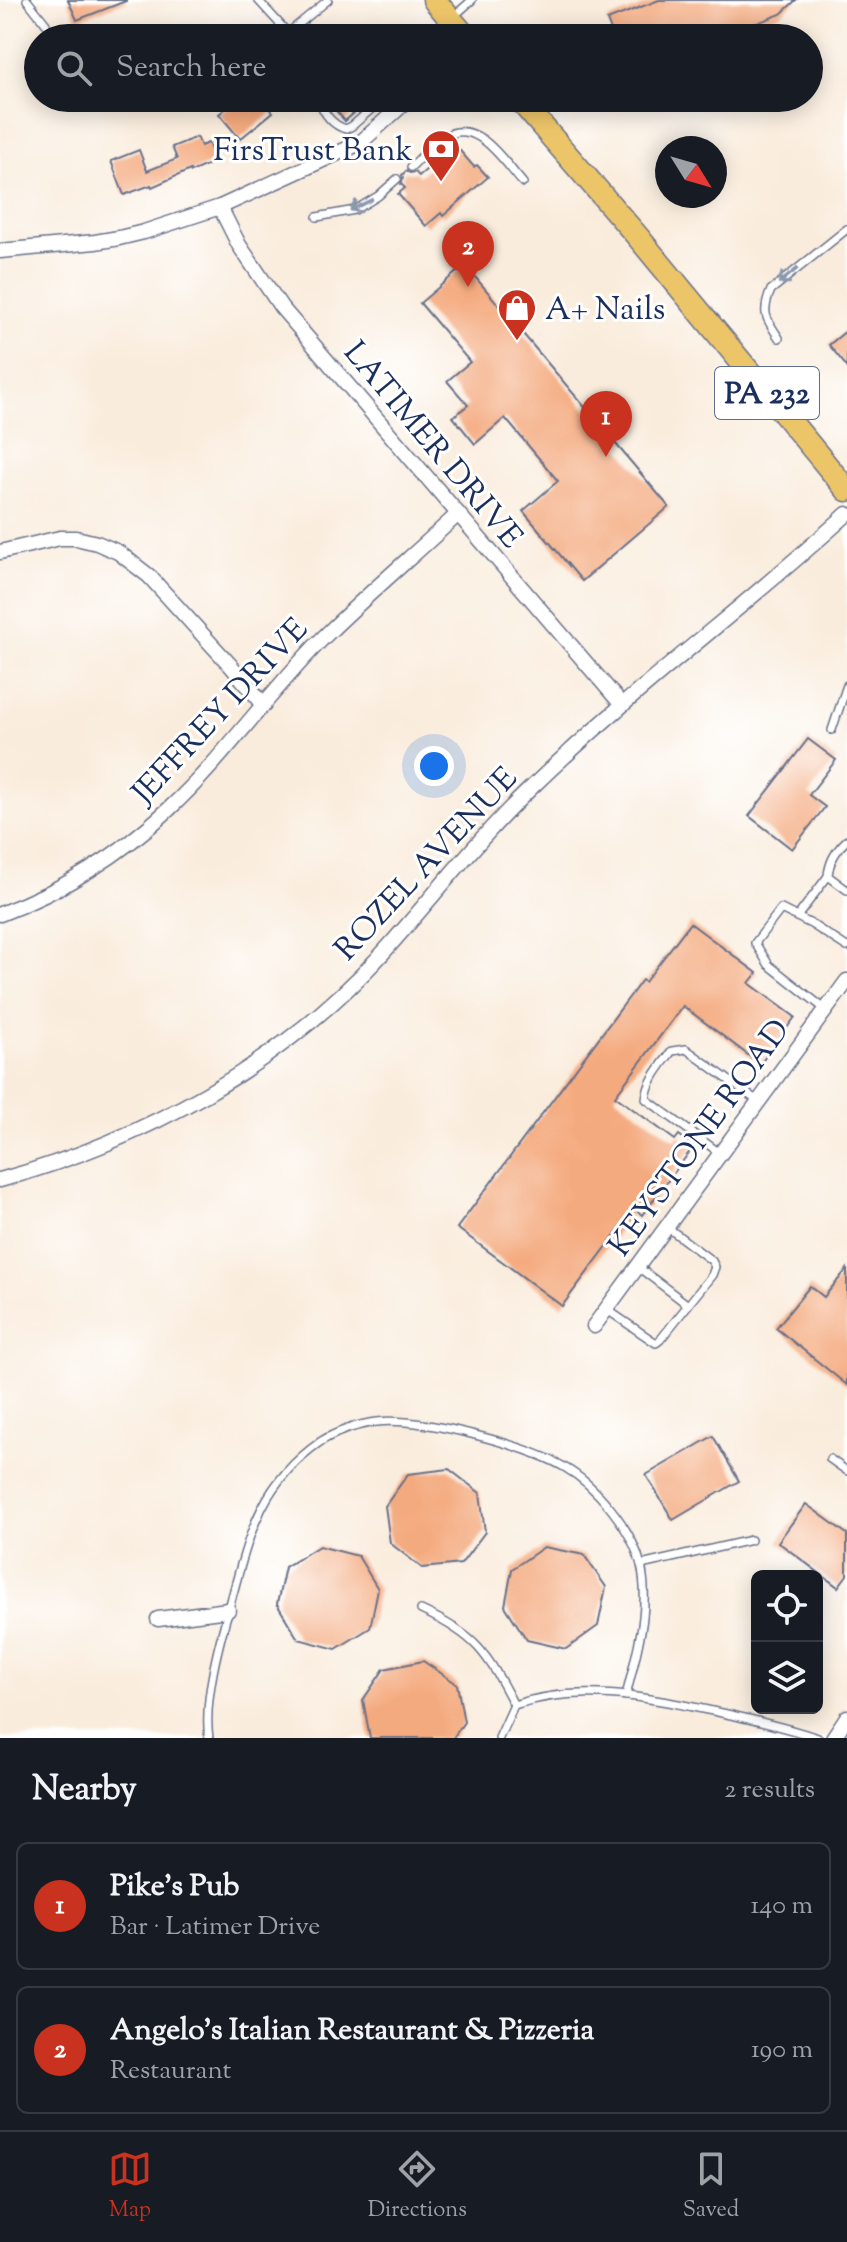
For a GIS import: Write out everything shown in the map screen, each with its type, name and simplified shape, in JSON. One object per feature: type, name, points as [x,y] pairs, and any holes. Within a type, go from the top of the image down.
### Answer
[{"type":"main road","points":[[434,0],[455,24]]},
{"type":"main road","name":"PA 232","points":[[530,112],[847,490]]},
{"type":"street","points":[[0,251],[119,238],[220,207],[360,143],[394,112]]},
{"type":"street","name":"LATIMER DRIVE","points":[[220,207],[239,245],[281,307],[622,705]]},
{"type":"street","name":"JEFFREY DRIVE","points":[[0,914],[62,887],[150,826],[189,789],[327,634],[458,514]]},
{"type":"street","name":"ROZEL AVENUE","points":[[0,1180],[96,1149],[177,1111],[256,1063],[290,1038],[343,993],[380,955],[484,835],[529,790],[622,705],[847,514]]},
{"type":"street","points":[[0,552],[60,538],[76,538],[118,552],[149,576],[264,705]]},
{"type":"street","name":"KEYSTONE ROAD","points":[[594,1326],[847,981]]},
{"type":"street","points":[[158,1619],[228,1610]]},
{"type":"street","points":[[833,1738],[847,1717]]},
{"type":"lane","points":[[27,0],[46,24]]},
{"type":"lane","points":[[258,0],[280,24]]},
{"type":"lane","points":[[299,24],[328,0]]},
{"type":"lane","points":[[451,20],[472,0]]},
{"type":"lane","points":[[325,112],[333,123],[346,129],[368,112]]},
{"type":"lane","points":[[411,167],[444,137],[458,131],[477,134],[523,183]]},
{"type":"lane","points":[[317,217],[355,210],[397,179]]},
{"type":"lane","points":[[779,338],[766,318],[771,290],[847,229]]},
{"type":"lane","points":[[832,730],[847,685]]},
{"type":"lane","points":[[797,917],[828,876],[829,866],[839,847],[847,840]]},
{"type":"lane","points":[[828,876],[847,890]]},
{"type":"lane","points":[[826,1010],[769,965],[755,943],[781,909],[847,947]]},
{"type":"lane","points":[[721,1154],[646,1099],[647,1087],[662,1064],[672,1051],[686,1049],[759,1102]]},
{"type":"lane","points":[[606,1309],[656,1343],[712,1275],[715,1267],[712,1261],[667,1227]]},
{"type":"lane","points":[[638,1267],[688,1305]]},
{"type":"lane","points":[[209,1738],[209,1693],[228,1610],[259,1513],[274,1485],[322,1441],[347,1429],[377,1422],[414,1423],[512,1445],[564,1467],[592,1489],[631,1538],[641,1565],[643,1617],[626,1696]]},
{"type":"lane","points":[[830,1459],[847,1471]]},
{"type":"lane","points":[[641,1565],[751,1540]]},
{"type":"lane","points":[[421,1610],[475,1641],[495,1667],[514,1705]]},
{"type":"lane","points":[[499,1738],[514,1705],[569,1694],[662,1700],[775,1725],[818,1738]]},
{"type":"building","points":[[68,0],[126,0],[126,1],[77,20]]},
{"type":"building","points":[[659,0],[796,0],[781,14],[754,24],[609,24],[607,20]]},
{"type":"building","points":[[222,112],[273,112],[240,139],[219,114]]},
{"type":"building","points":[[337,112],[355,112],[345,121]]},
{"type":"building","points":[[197,137],[201,146],[208,143],[216,161],[124,195],[111,161],[139,150],[147,171],[177,159],[172,147]]},
{"type":"building","name":"FirsTrust Bank","points":[[455,145],[474,167],[477,165],[488,177],[443,216],[441,213],[426,226],[398,194],[405,188],[401,184],[402,175],[406,171],[419,176]]},
{"type":"building","points":[[465,265],[669,507],[582,581],[523,511],[558,481],[505,418],[475,444],[453,417],[468,405],[447,381],[470,362],[420,303]]},
{"type":"building","points":[[847,330],[847,367],[829,345]]},
{"type":"building","points":[[808,739],[836,760],[809,795],[825,807],[792,849],[749,816]]},
{"type":"building","points":[[690,923],[757,973],[749,983],[795,1017],[760,1064],[683,1006],[615,1096],[675,1140],[679,1135],[694,1146],[642,1215],[635,1209],[562,1306],[457,1228],[642,980],[645,982]]},
{"type":"building","points":[[847,1269],[847,1385],[776,1328],[810,1286],[824,1297]]},
{"type":"building","points":[[713,1436],[739,1481],[673,1520],[646,1475]]},
{"type":"building","points":[[449,1469],[480,1493],[485,1532],[461,1564],[422,1568],[390,1543],[385,1506],[408,1474]]},
{"type":"building","points":[[806,1504],[847,1534],[847,1575],[838,1587],[823,1576],[823,1570],[815,1570],[778,1542]]},
{"type":"building","points":[[319,1546],[358,1556],[378,1589],[370,1628],[336,1649],[298,1639],[277,1604],[285,1567]]},
{"type":"building","points":[[544,1547],[584,1555],[606,1587],[598,1626],[566,1649],[527,1640],[505,1606],[512,1569]]},
{"type":"building","points":[[423,1661],[457,1684],[464,1722],[453,1738],[370,1738],[363,1700],[384,1669]]},
{"type":"place","name":"FirsTrust Bank","points":[[441,183]]},
{"type":"place","name":"Angelo's Italian Restaurant & Pizzeria","points":[[468,287]]},
{"type":"place","name":"A+ Nails","points":[[517,342]]},
{"type":"place","name":"Pike's Pub","points":[[606,457]]}]
